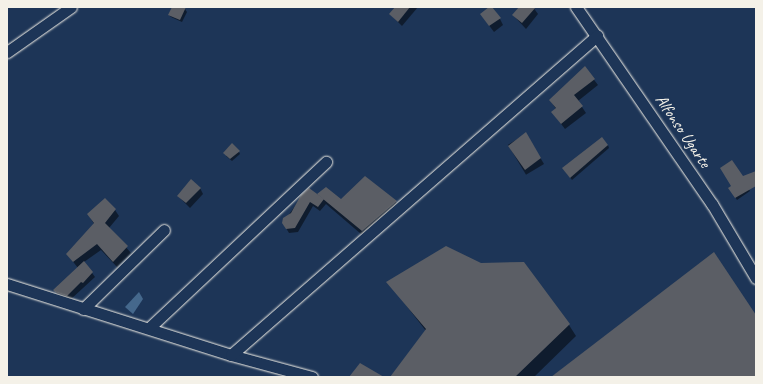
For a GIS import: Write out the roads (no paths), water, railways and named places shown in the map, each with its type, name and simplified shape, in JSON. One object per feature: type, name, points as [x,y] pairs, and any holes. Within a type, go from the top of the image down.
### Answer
[{"type":"street","points":[[7,52],[71,7]]},
{"type":"street","name":"Alfonso Ugarte","points":[[576,7],[712,204],[756,278]]},
{"type":"street","points":[[231,355],[597,36]]},
{"type":"street","points":[[149,328],[326,162]]},
{"type":"street","points":[[83,309],[164,230]]},
{"type":"street","points":[[7,284],[231,355],[312,377]]},
{"type":"water","points":[[139,292],[143,299],[133,314],[125,307]]}]
